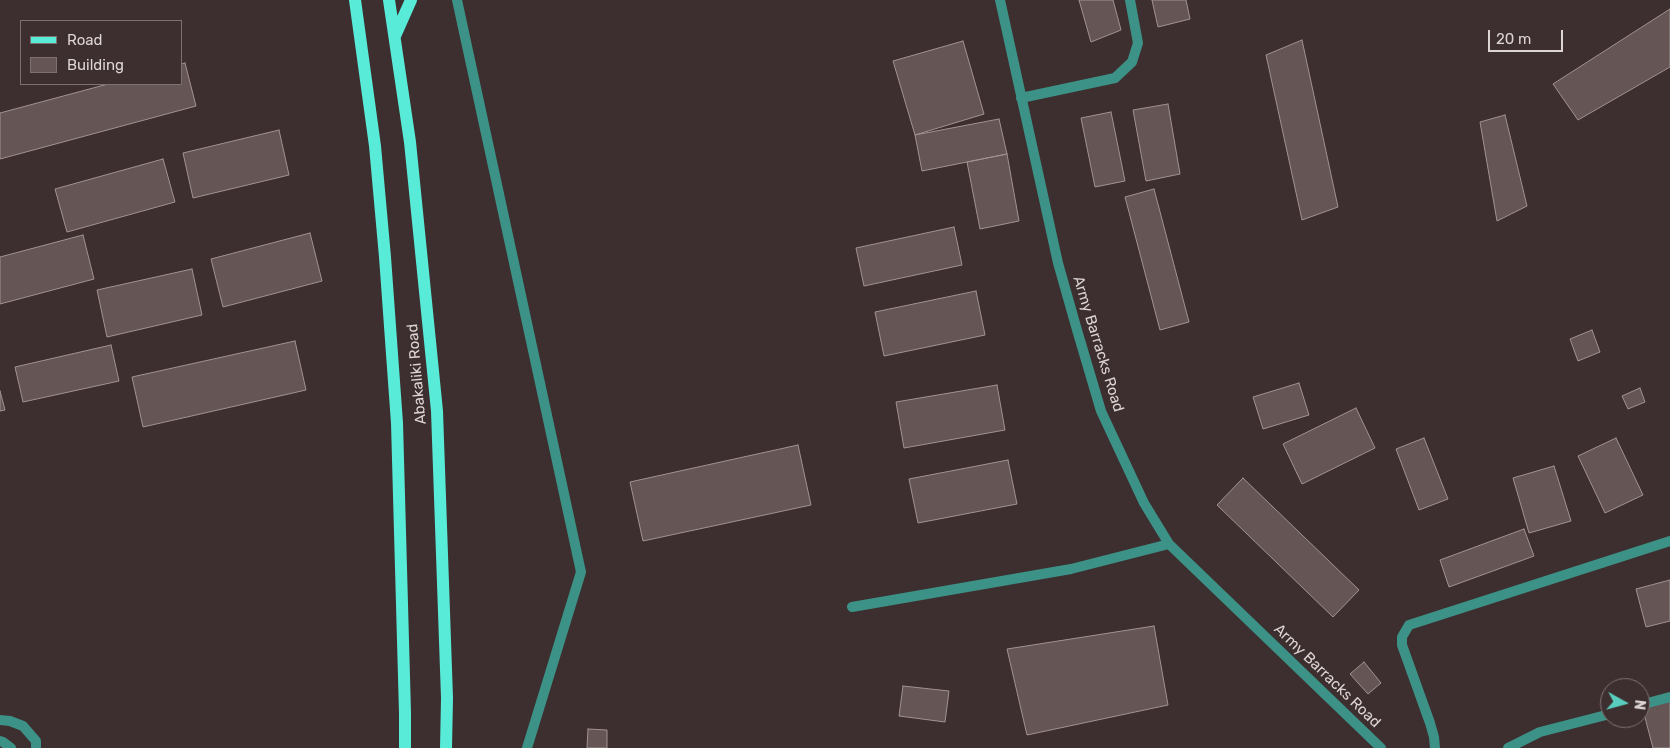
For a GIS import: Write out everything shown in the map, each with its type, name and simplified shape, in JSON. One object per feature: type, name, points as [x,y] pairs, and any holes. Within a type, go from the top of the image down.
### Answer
[{"type":"main road","name":"Abakaliki Road","points":[[355,0],[376,155],[398,423],[405,748]]},
{"type":"main road","name":"Abakaliki Road","points":[[389,0],[410,142],[437,411],[448,698],[446,748]]},
{"type":"main road","points":[[394,38],[411,0]]},
{"type":"street","points":[[457,0],[581,572],[527,748]]},
{"type":"street","name":"Army Barracks Road","points":[[1000,0],[1058,263],[1101,411],[1144,503],[1169,544],[1381,748]]},
{"type":"street","points":[[1021,98],[1115,78],[1132,62],[1138,43],[1130,0]]},
{"type":"street","points":[[1435,748],[1430,723],[1402,645],[1402,637],[1409,625],[1670,541]]},
{"type":"street","points":[[852,606],[1071,569],[1169,544]]},
{"type":"street","points":[[1650,703],[1670,697]]},
{"type":"street","points":[[1508,748],[1540,732],[1600,717]]},
{"type":"street","points":[[0,720],[10,720],[22,726],[36,741],[36,748]]},
{"type":"street","points":[[0,742],[11,748]]},
{"type":"building","points":[[1079,0],[1113,0],[1121,30],[1091,42]]},
{"type":"building","points":[[1152,0],[1186,0],[1190,19],[1158,27]]},
{"type":"building","points":[[1670,9],[1670,67],[1578,120],[1553,84]]},
{"type":"building","points":[[1302,40],[1338,207],[1302,220],[1266,55]]},
{"type":"building","points":[[963,41],[984,114],[915,135],[893,61]]},
{"type":"building","points":[[185,63],[196,106],[0,159],[0,113],[104,85],[182,85],[182,64]]},
{"type":"building","points":[[1168,104],[1180,174],[1146,181],[1133,110]]},
{"type":"building","points":[[1111,112],[1125,181],[1095,187],[1081,118]]},
{"type":"building","points":[[1505,115],[1527,206],[1497,221],[1480,122]]},
{"type":"building","points":[[999,119],[1007,154],[922,171],[915,135]]},
{"type":"building","points":[[279,130],[289,175],[193,198],[183,153]]},
{"type":"building","points":[[1007,154],[1019,221],[980,229],[967,162]]},
{"type":"building","points":[[163,159],[175,202],[67,232],[55,189]]},
{"type":"building","points":[[1154,189],[1189,322],[1160,330],[1125,197]]},
{"type":"building","points":[[954,227],[962,265],[864,286],[856,248]]},
{"type":"building","points":[[310,233],[322,281],[223,307],[211,259]]},
{"type":"building","points":[[83,235],[94,279],[0,304],[0,257]]},
{"type":"building","points":[[192,269],[202,315],[107,337],[97,290]]},
{"type":"building","points":[[976,291],[985,335],[884,356],[875,312]]},
{"type":"building","points":[[1592,330],[1600,352],[1578,361],[1570,339]]},
{"type":"building","points":[[295,341],[306,390],[143,427],[132,377]]},
{"type":"building","points":[[111,345],[119,381],[23,402],[15,367]]},
{"type":"building","points":[[1299,383],[1309,415],[1263,429],[1253,397]]},
{"type":"building","points":[[997,385],[1005,430],[904,448],[896,402]]},
{"type":"building","points":[[1640,388],[1645,402],[1628,409],[1622,396]]},
{"type":"building","points":[[0,391],[5,410],[0,411]]},
{"type":"building","points":[[1356,408],[1375,448],[1302,484],[1283,444]]},
{"type":"building","points":[[1424,438],[1448,499],[1419,510],[1396,449]]},
{"type":"building","points":[[1616,438],[1643,495],[1605,513],[1578,456]]},
{"type":"building","points":[[798,445],[811,505],[643,541],[630,482]]},
{"type":"building","points":[[1008,460],[1017,504],[918,523],[909,479]]},
{"type":"building","points":[[1554,466],[1571,521],[1529,533],[1513,478]]},
{"type":"building","points":[[1243,478],[1359,590],[1333,617],[1217,505]]},
{"type":"building","points":[[1524,529],[1534,556],[1449,587],[1440,560]]},
{"type":"building","points":[[1670,580],[1670,621],[1646,627],[1636,589]]},
{"type":"building","points":[[1154,626],[1168,705],[1027,735],[1007,649]]},
{"type":"building","points":[[1364,662],[1381,683],[1368,694],[1350,674]]},
{"type":"building","points":[[903,686],[949,691],[945,722],[899,716]]},
{"type":"building","points":[[1670,699],[1670,748],[1653,748],[1648,728],[1650,728],[1650,704]]},
{"type":"building","points":[[588,729],[607,730],[607,748],[587,748]]}]
